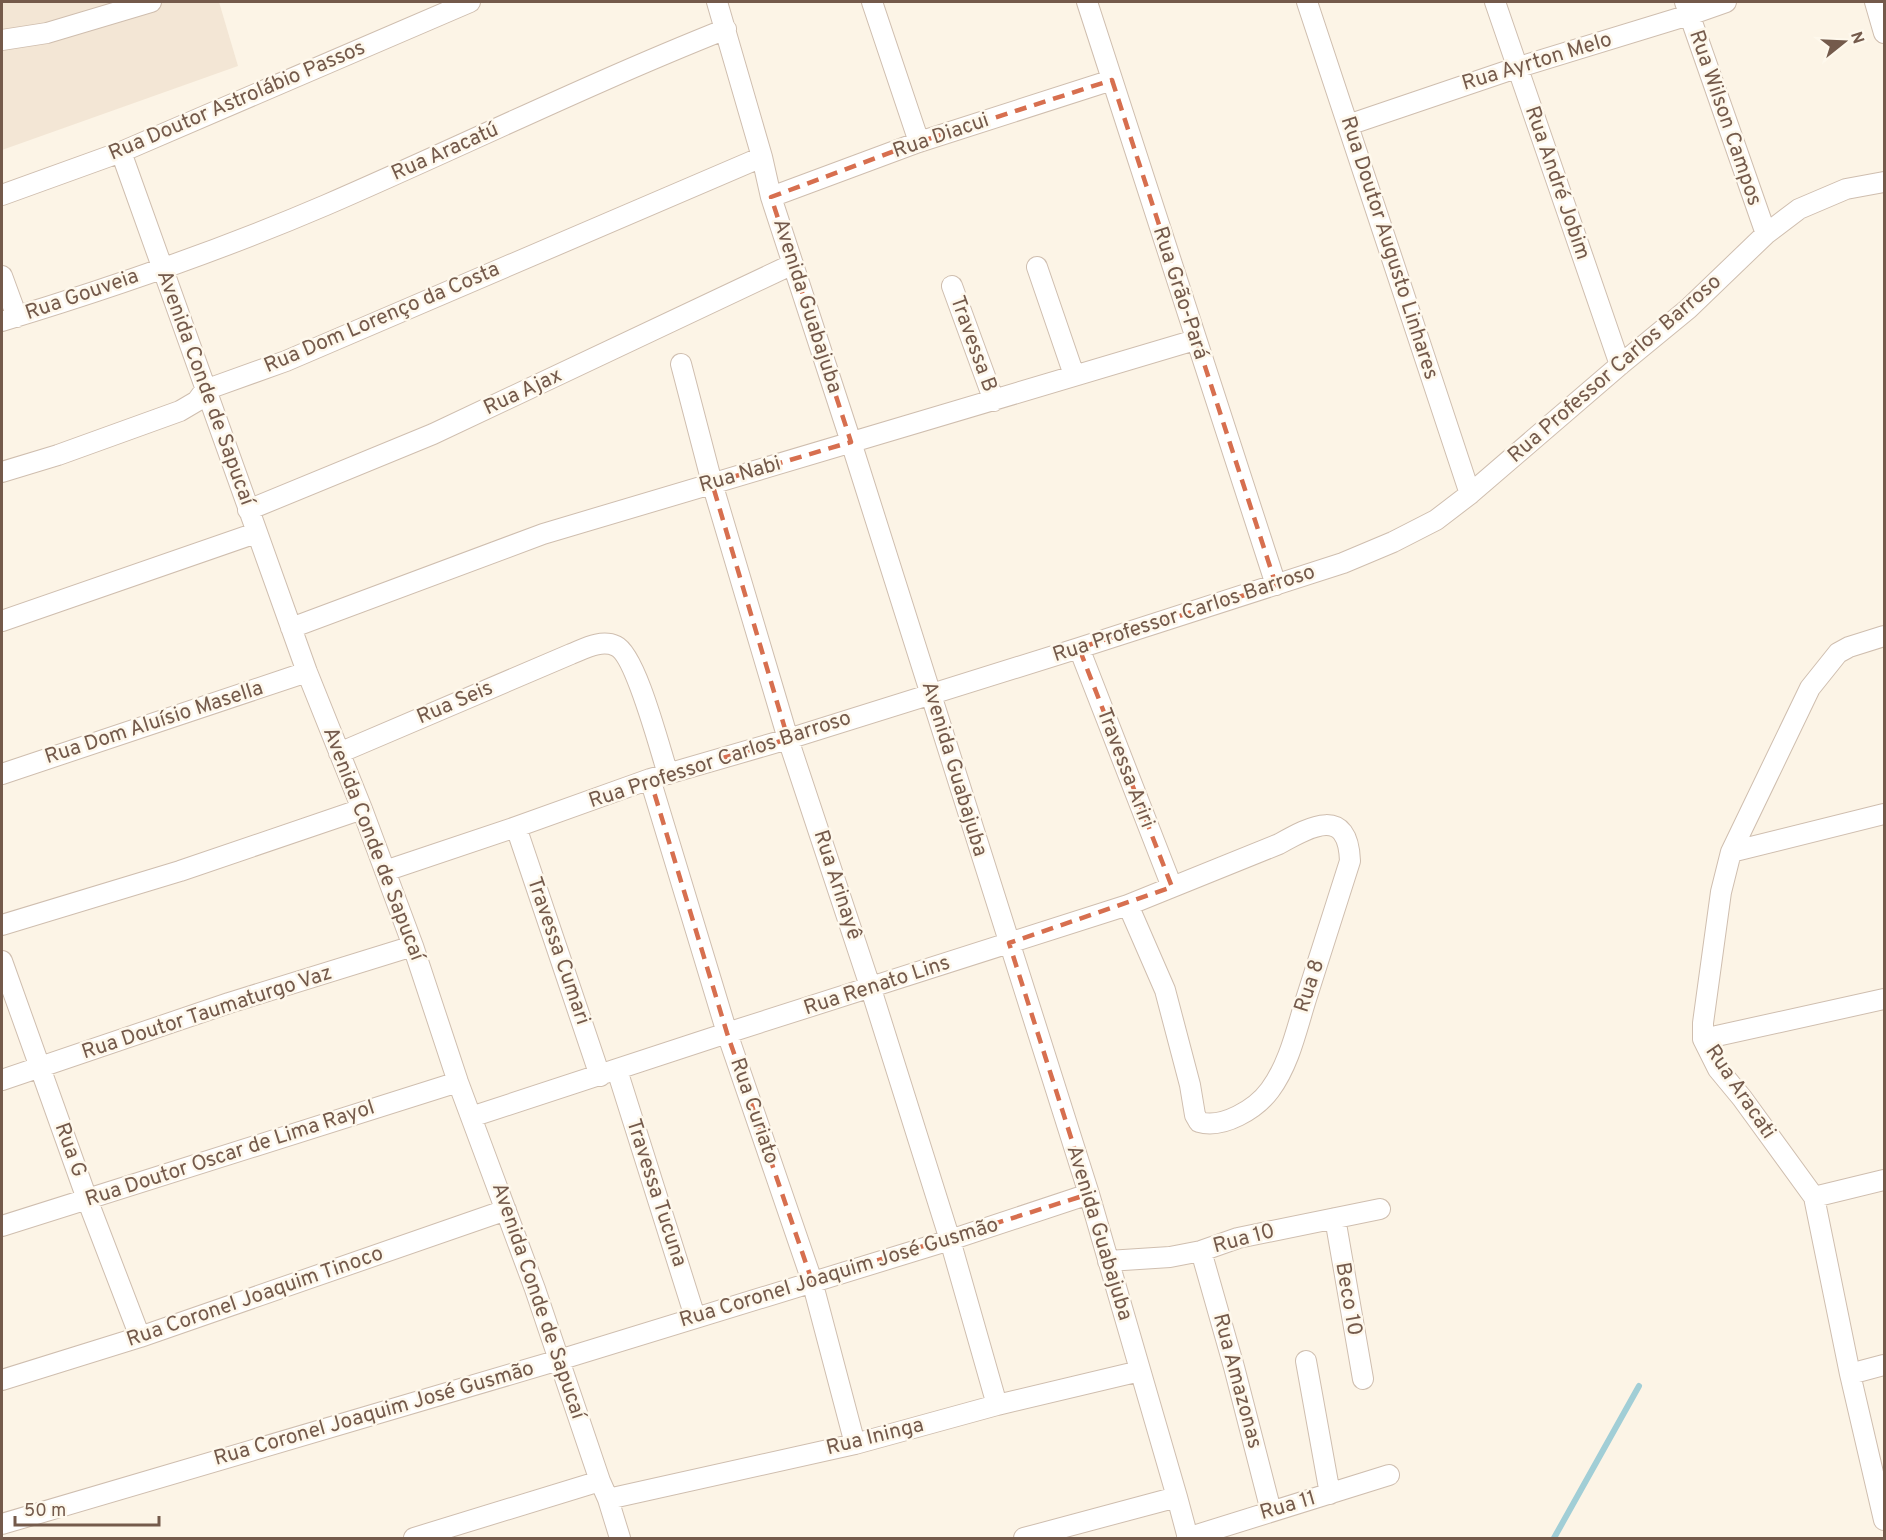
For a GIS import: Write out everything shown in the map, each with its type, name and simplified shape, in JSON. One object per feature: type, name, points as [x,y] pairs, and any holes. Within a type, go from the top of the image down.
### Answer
[{"type":"street","points":[[2,40],[47,33],[151,2]]},
{"type":"street","name":"Rua Doutor Astrolábio Passos","points":[[2,195],[121,152],[470,2]]},
{"type":"street","name":"Avenida Guabajuba","points":[[717,2],[762,157],[771,197],[1089,1194],[1187,1538]]},
{"type":"street","points":[[872,2],[919,142]]},
{"type":"street","name":"Rua Grão-Pará","points":[[1087,2],[1276,585]]},
{"type":"street","name":"Rua Doutor Augusto Linhares","points":[[1307,2],[1470,494]]},
{"type":"street","name":"Rua André Jobim","points":[[1495,2],[1620,365]]},
{"type":"street","name":"Rua Ayrton Melo","points":[[1348,125],[1687,8],[1726,2]]},
{"type":"street","points":[[1875,2],[1884,33]]},
{"type":"street","name":"Rua Wilson Campos","points":[[1687,8],[1766,234]]},
{"type":"street","name":"Rua Aracatú","points":[[162,268],[325,206],[497,130],[640,63],[726,29]]},
{"type":"street","name":"Rua Diacui","points":[[771,197],[919,142],[1113,80]]},
{"type":"street","name":"Avenida Conde de Sapucaí","points":[[121,152],[307,672],[386,871],[458,1082],[559,1359],[620,1539]]},
{"type":"street","name":"Rua Dom Lorenço da Costa","points":[[2,472],[58,455],[180,411],[197,401],[205,390],[286,361],[762,157]]},
{"type":"street","name":"Rua Professor Carlos Barroso","points":[[386,871],[659,776],[1079,648],[1343,563],[1393,542],[1436,520],[1470,494],[1688,309],[1766,234],[1799,209],[1846,189],[1884,182]]},
{"type":"street","name":"Rua Ajax","points":[[248,510],[433,434],[793,264]]},
{"type":"street","points":[[1037,267],[1074,375]]},
{"type":"street","name":"Rua Gouveia","points":[[9,319],[162,268]]},
{"type":"street","points":[[2,276],[9,319]]},
{"type":"street","name":"Travessa B","points":[[952,286],[994,401]]},
{"type":"street","name":"Rua Nabi","points":[[291,628],[543,534],[1195,340]]},
{"type":"street","name":"Rua Arinayê","points":[[681,364],[712,483],[788,738],[871,988],[950,1240],[997,1405]]},
{"type":"street","points":[[2,621],[256,533]]},
{"type":"street","name":"Rua Aracati","points":[[1884,636],[1849,647],[1838,653],[1816,680],[1731,852],[1721,892],[1702,1023],[1703,1039],[1718,1069],[1814,1197],[1850,1374],[1884,1520]]},
{"type":"street","name":"Rua Curiato","points":[[571,654],[603,644],[616,646],[625,654],[635,672],[659,776],[727,1033],[812,1281],[855,1444]]},
{"type":"street","name":"Travessa Ariri","points":[[1079,648],[1172,887]]},
{"type":"street","name":"Rua Seis","points":[[339,753],[571,654]]},
{"type":"street","name":"Rua Dom Aluísio Masella","points":[[2,774],[307,672]]},
{"type":"street","points":[[2,925],[180,871],[362,809]]},
{"type":"street","points":[[1731,852],[1884,814]]},
{"type":"street","name":"Rua 8","points":[[1128,905],[1165,990],[1198,1122],[1213,1124],[1226,1120],[1257,1104],[1271,1089],[1289,1052],[1350,861],[1349,845],[1344,832],[1328,825],[1319,825],[1279,844]]},
{"type":"street","name":"Travessa Cumari","points":[[516,827],[609,1073]]},
{"type":"street","name":"Rua Renato Lins","points":[[471,1117],[1128,905],[1279,844]]},
{"type":"street","name":"Rua Doutor Taumaturgo Vaz","points":[[2,1080],[230,1003],[412,946]]},
{"type":"street","name":"Rua G","points":[[2,961],[87,1199],[140,1337]]},
{"type":"street","points":[[1703,1039],[1884,999]]},
{"type":"street","name":"Travessa Tucuna","points":[[609,1073],[695,1317]]},
{"type":"street","name":"Rua Doutor Oscar de Lima Rayol","points":[[2,1226],[458,1082]]},
{"type":"street","points":[[1814,1197],[1884,1180]]},
{"type":"street","name":"Rua Coronel Joaquim José Gusmão","points":[[2,1524],[559,1359],[950,1240],[1089,1194]]},
{"type":"street","name":"Rua 10","points":[[1108,1261],[1153,1259],[1201,1251],[1238,1238],[1380,1209]]},
{"type":"street","name":"Rua Coronel Joaquim Tinoco","points":[[2,1380],[140,1337],[506,1210]]},
{"type":"street","name":"Beco 10","points":[[1335,1218],[1363,1379]]},
{"type":"street","name":"Rua Amazonas","points":[[1201,1251],[1271,1511]]},
{"type":"street","points":[[1306,1360],[1330,1494]]},
{"type":"street","points":[[1850,1374],[1884,1365]]},
{"type":"street","name":"Rua Ininga","points":[[414,1539],[604,1490],[855,1444],[997,1405],[1140,1371]]},
{"type":"street","name":"Rua 11","points":[[1187,1538],[1389,1475]]},
{"type":"street","points":[[1024,1539],[1177,1497]]},
{"type":"highlighted area","points":[[1112,80],[1276,585],[1079,648],[1172,887],[1009,943],[1089,1194],[812,1281],[727,1033],[650,779],[788,739],[712,483],[851,442],[771,197],[919,142]]},
{"type":"shaded area","points":[[2,2],[219,2],[238,66],[2,150]]},
{"type":"waterway","points":[[1554,1538],[1639,1386]]}]
